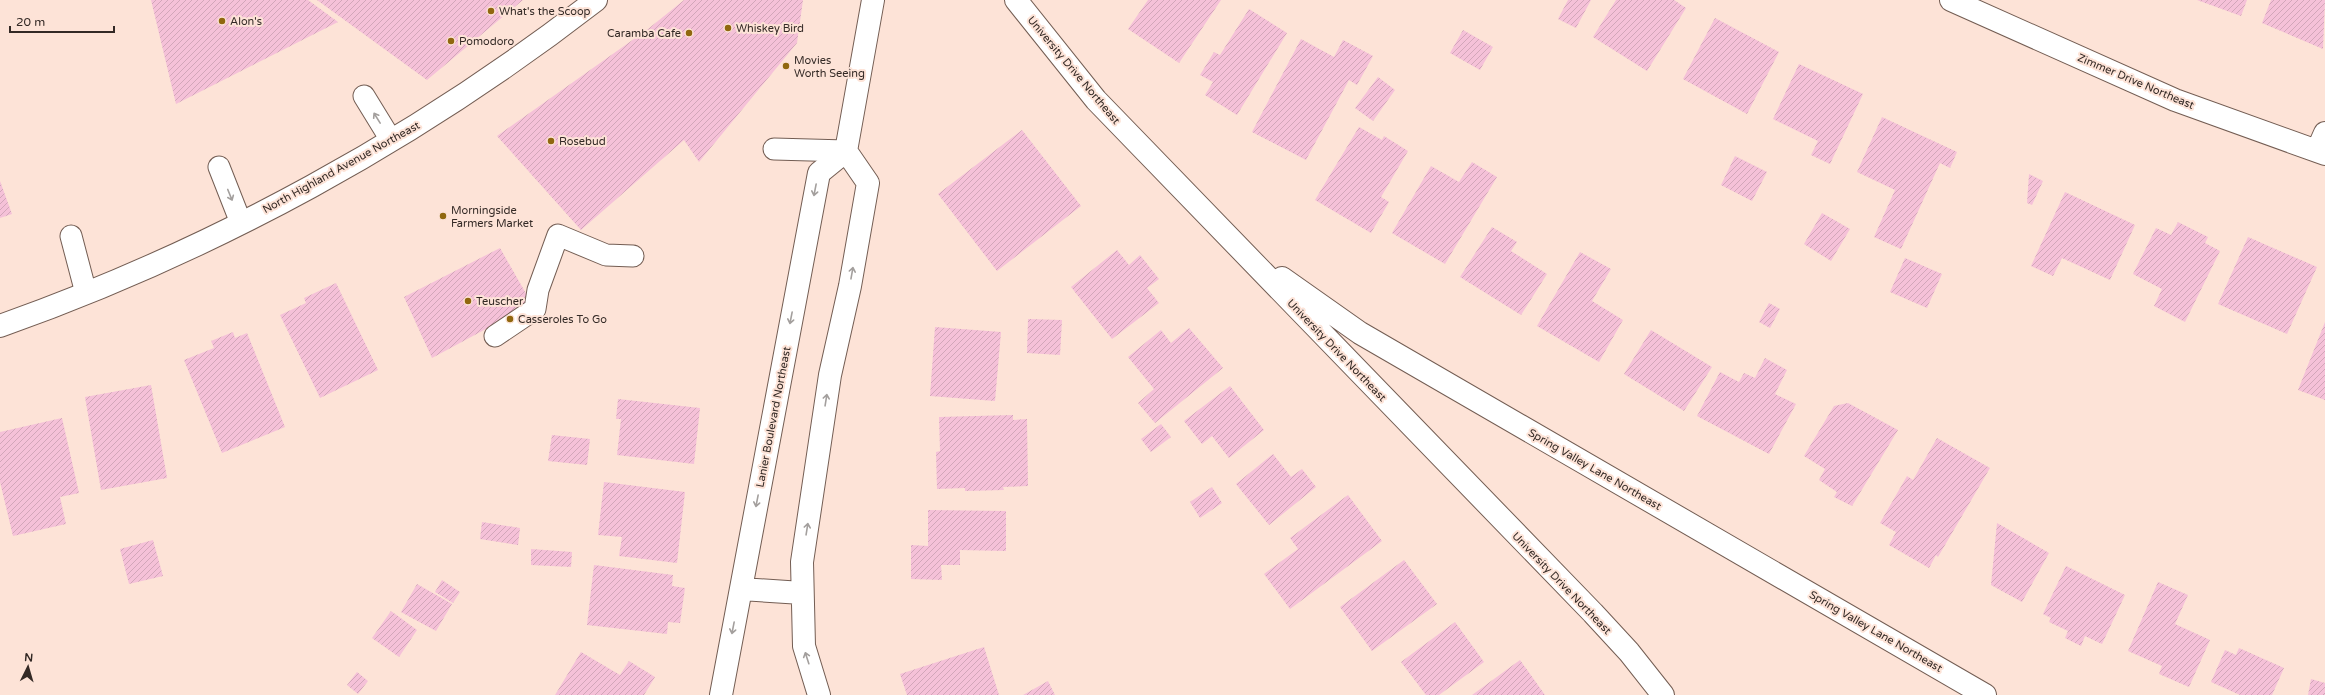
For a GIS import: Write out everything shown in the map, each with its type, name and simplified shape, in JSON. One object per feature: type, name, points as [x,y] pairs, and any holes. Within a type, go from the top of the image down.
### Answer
[{"type":"street","name":"North Highland Avenue Northeast","points":[[0,326],[158,263],[300,194],[437,113],[542,41],[596,0]]},
{"type":"street","points":[[819,695],[804,646],[802,562],[830,375],[850,286],[868,183],[846,151],[873,0]]},
{"type":"street","name":"University Drive Northeast","points":[[1016,0],[1096,100],[1593,613],[1629,652],[1663,695]]},
{"type":"street","name":"Zimmer Drive Northeast","points":[[1951,0],[2176,100],[2322,146]]},
{"type":"street","name":"Lanier Boulevard Northeast","points":[[721,695],[819,173],[846,151]]},
{"type":"street","name":"Spring Valley Lane Northeast","points":[[1217,226],[1298,291],[1360,333],[1985,695]]},
{"type":"street","points":[[741,589],[802,593]]},
{"type":"lane","points":[[364,96],[391,140]]},
{"type":"lane","points":[[774,149],[846,151]]},
{"type":"lane","points":[[219,167],[241,223]]},
{"type":"lane","points":[[495,336],[535,309],[538,290],[558,235],[606,255],[633,256]]},
{"type":"lane","points":[[71,236],[86,293]]},
{"type":"building","points":[[151,0],[308,0],[338,22],[176,104]]},
{"type":"building","points":[[317,0],[523,0],[427,80]]},
{"type":"building","points":[[684,0],[803,0],[797,43],[699,162],[684,140],[581,230],[497,136],[648,29]]},
{"type":"building","points":[[1148,0],[1221,0],[1179,63],[1128,29]]},
{"type":"building","points":[[1568,0],[1591,0],[1576,28],[1558,19]]},
{"type":"building","points":[[1616,0],[1674,0],[1686,8],[1647,71],[1593,37]]},
{"type":"building","points":[[2197,0],[2247,0],[2241,16]]},
{"type":"building","points":[[2271,0],[2325,0],[2323,49],[2262,23]]},
{"type":"building","points":[[1249,9],[1287,33],[1237,115],[1205,95],[1213,82],[1200,75],[1214,52],[1220,55]]},
{"type":"building","points":[[1715,18],[1779,52],[1747,114],[1683,79]]},
{"type":"building","points":[[1463,30],[1493,47],[1480,70],[1450,53]]},
{"type":"building","points":[[1301,39],[1334,57],[1343,40],[1373,56],[1357,85],[1349,80],[1306,160],[1252,132]]},
{"type":"building","points":[[1799,64],[1863,94],[1830,164],[1811,155],[1818,141],[1773,119]]},
{"type":"building","points":[[1378,77],[1395,90],[1373,121],[1355,108]]},
{"type":"building","points":[[1882,117],[1957,152],[1950,168],[1940,163],[1901,249],[1874,237],[1895,190],[1857,172]]},
{"type":"building","points":[[1359,127],[1382,140],[1384,136],[1408,151],[1381,197],[1389,202],[1371,233],[1315,200]]},
{"type":"building","points":[[1022,130],[1081,206],[997,271],[938,194]]},
{"type":"building","points":[[1735,156],[1767,172],[1752,201],[1721,185]]},
{"type":"building","points":[[1472,162],[1497,177],[1445,264],[1392,233],[1431,166],[1459,182]]},
{"type":"building","points":[[2029,174],[2043,181],[2032,205],[2027,203]]},
{"type":"building","points":[[0,181],[12,214],[0,218]]},
{"type":"building","points":[[2065,192],[2135,225],[2110,280],[2062,258],[2053,276],[2031,266]]},
{"type":"building","points":[[1822,213],[1850,229],[1831,261],[1804,244]]},
{"type":"building","points":[[2178,222],[2208,237],[2205,243],[2220,251],[2185,322],[2154,306],[2162,289],[2133,274],[2156,228],[2171,235]]},
{"type":"building","points":[[1492,227],[1517,242],[1511,251],[1547,274],[1521,315],[1460,277]]},
{"type":"building","points":[[2248,237],[2317,267],[2287,334],[2218,304]]},
{"type":"building","name":"Teuscher","points":[[500,248],[532,304],[432,358],[404,297]]},
{"type":"building","points":[[1117,250],[1129,265],[1140,255],[1159,279],[1147,288],[1159,303],[1112,339],[1071,287]]},
{"type":"building","points":[[1580,252],[1611,269],[1592,301],[1623,320],[1599,362],[1537,326]]},
{"type":"building","points":[[1905,258],[1942,274],[1927,308],[1890,292]]},
{"type":"building","points":[[336,283],[378,370],[320,398],[280,315],[306,303],[304,298]]},
{"type":"building","points":[[1769,303],[1780,309],[1770,328],[1759,322]]},
{"type":"building","points":[[1028,319],[1062,320],[1060,355],[1027,353]]},
{"type":"building","points":[[2325,322],[2325,400],[2298,390]]},
{"type":"building","points":[[935,327],[1001,332],[995,401],[930,396]]},
{"type":"building","points":[[1189,328],[1223,368],[1155,423],[1138,403],[1154,389],[1128,357],[1161,330],[1171,343]]},
{"type":"building","points":[[1651,330],[1712,367],[1684,411],[1624,374]]},
{"type":"building","points":[[233,332],[235,338],[247,333],[285,427],[222,453],[184,360],[214,348],[211,341]]},
{"type":"building","points":[[1765,358],[1787,370],[1775,394],[1796,404],[1769,454],[1697,416],[1720,372],[1739,382],[1744,373],[1755,378]]},
{"type":"building","points":[[151,385],[167,478],[101,490],[85,397]]},
{"type":"building","points":[[1230,386],[1264,430],[1229,458],[1212,436],[1202,444],[1184,421]]},
{"type":"building","points":[[618,399],[700,408],[694,464],[617,455],[621,419],[616,419]]},
{"type":"building","points":[[1848,403],[1898,430],[1852,506],[1834,497],[1837,492],[1819,480],[1825,469],[1804,456],[1834,406]]},
{"type":"building","points":[[1013,415],[1013,420],[1027,419],[1028,486],[1003,487],[1004,490],[965,491],[965,488],[937,489],[936,452],[940,451],[939,417]]},
{"type":"building","points":[[62,418],[79,493],[60,497],[66,524],[13,536],[0,482],[0,432]]},
{"type":"building","points":[[1161,424],[1171,437],[1151,452],[1141,439]]},
{"type":"building","points":[[552,435],[590,439],[587,465],[548,461]]},
{"type":"building","points":[[1937,438],[1990,468],[1938,557],[1936,555],[1929,568],[1889,545],[1896,532],[1880,523],[1907,476],[1913,480]]},
{"type":"building","points":[[1273,454],[1291,477],[1302,469],[1316,487],[1269,525],[1236,484]]},
{"type":"building","points":[[604,482],[685,492],[677,563],[619,556],[622,537],[598,535]]},
{"type":"building","points":[[1212,487],[1222,503],[1200,518],[1190,502]]},
{"type":"building","points":[[1348,495],[1382,541],[1290,609],[1264,574],[1298,549],[1290,538]]},
{"type":"building","points":[[928,510],[1006,511],[1006,551],[960,550],[960,565],[941,565],[942,580],[911,579],[911,545],[928,546]]},
{"type":"building","points":[[482,522],[520,528],[518,545],[480,539]]},
{"type":"building","points":[[1997,523],[2049,553],[2022,602],[1991,585]]},
{"type":"building","points":[[153,540],[163,576],[129,584],[120,549]]},
{"type":"building","points":[[531,549],[572,552],[571,567],[531,565]]},
{"type":"building","points":[[1404,560],[1437,604],[1372,651],[1340,607]]},
{"type":"building","points":[[594,565],[673,575],[672,586],[685,588],[680,623],[668,622],[667,634],[587,625]]},
{"type":"building","points":[[2066,566],[2125,595],[2102,644],[2085,636],[2081,646],[2065,638],[2068,631],[2049,622],[2051,618],[2043,614]]},
{"type":"building","points":[[442,580],[460,592],[453,603],[435,592]]},
{"type":"building","points":[[2158,582],[2188,595],[2175,624],[2210,640],[2189,687],[2159,674],[2162,666],[2128,651]]},
{"type":"building","points":[[417,584],[452,604],[436,631],[401,612]]},
{"type":"building","points":[[391,611],[417,630],[399,657],[372,638]]},
{"type":"building","points":[[1455,622],[1484,662],[1439,695],[1426,695],[1401,662]]},
{"type":"building","points":[[984,647],[999,695],[907,695],[900,674]]},
{"type":"building","points":[[2239,648],[2284,668],[2272,695],[2240,695],[2211,682],[2225,650],[2236,655]]},
{"type":"building","points":[[581,652],[620,675],[629,661],[655,677],[644,695],[555,695]]},
{"type":"building","points":[[1520,660],[1545,695],[1472,695]]},
{"type":"building","points":[[357,672],[368,681],[358,694],[347,685]]},
{"type":"building","points":[[2311,679],[2325,683],[2325,695],[2308,695]]},
{"type":"building","points":[[1048,681],[1055,695],[1023,695]]},
{"type":"place","name":"What's the Scoop","points":[[491,11]]},
{"type":"place","name":"Alon's","points":[[222,21]]},
{"type":"place","name":"Whiskey Bird","points":[[728,28]]},
{"type":"place","name":"Caramba Cafe","points":[[689,33]]},
{"type":"place","name":"Pomodoro","points":[[451,41]]},
{"type":"place","name":"Movies Worth Seeing","points":[[786,66]]},
{"type":"place","name":"Rosebud","points":[[551,141]]},
{"type":"place","name":"Morningside Farmers Market","points":[[443,216]]},
{"type":"place","name":"Teuscher","points":[[468,301]]},
{"type":"place","name":"Casseroles To Go","points":[[510,319]]}]
